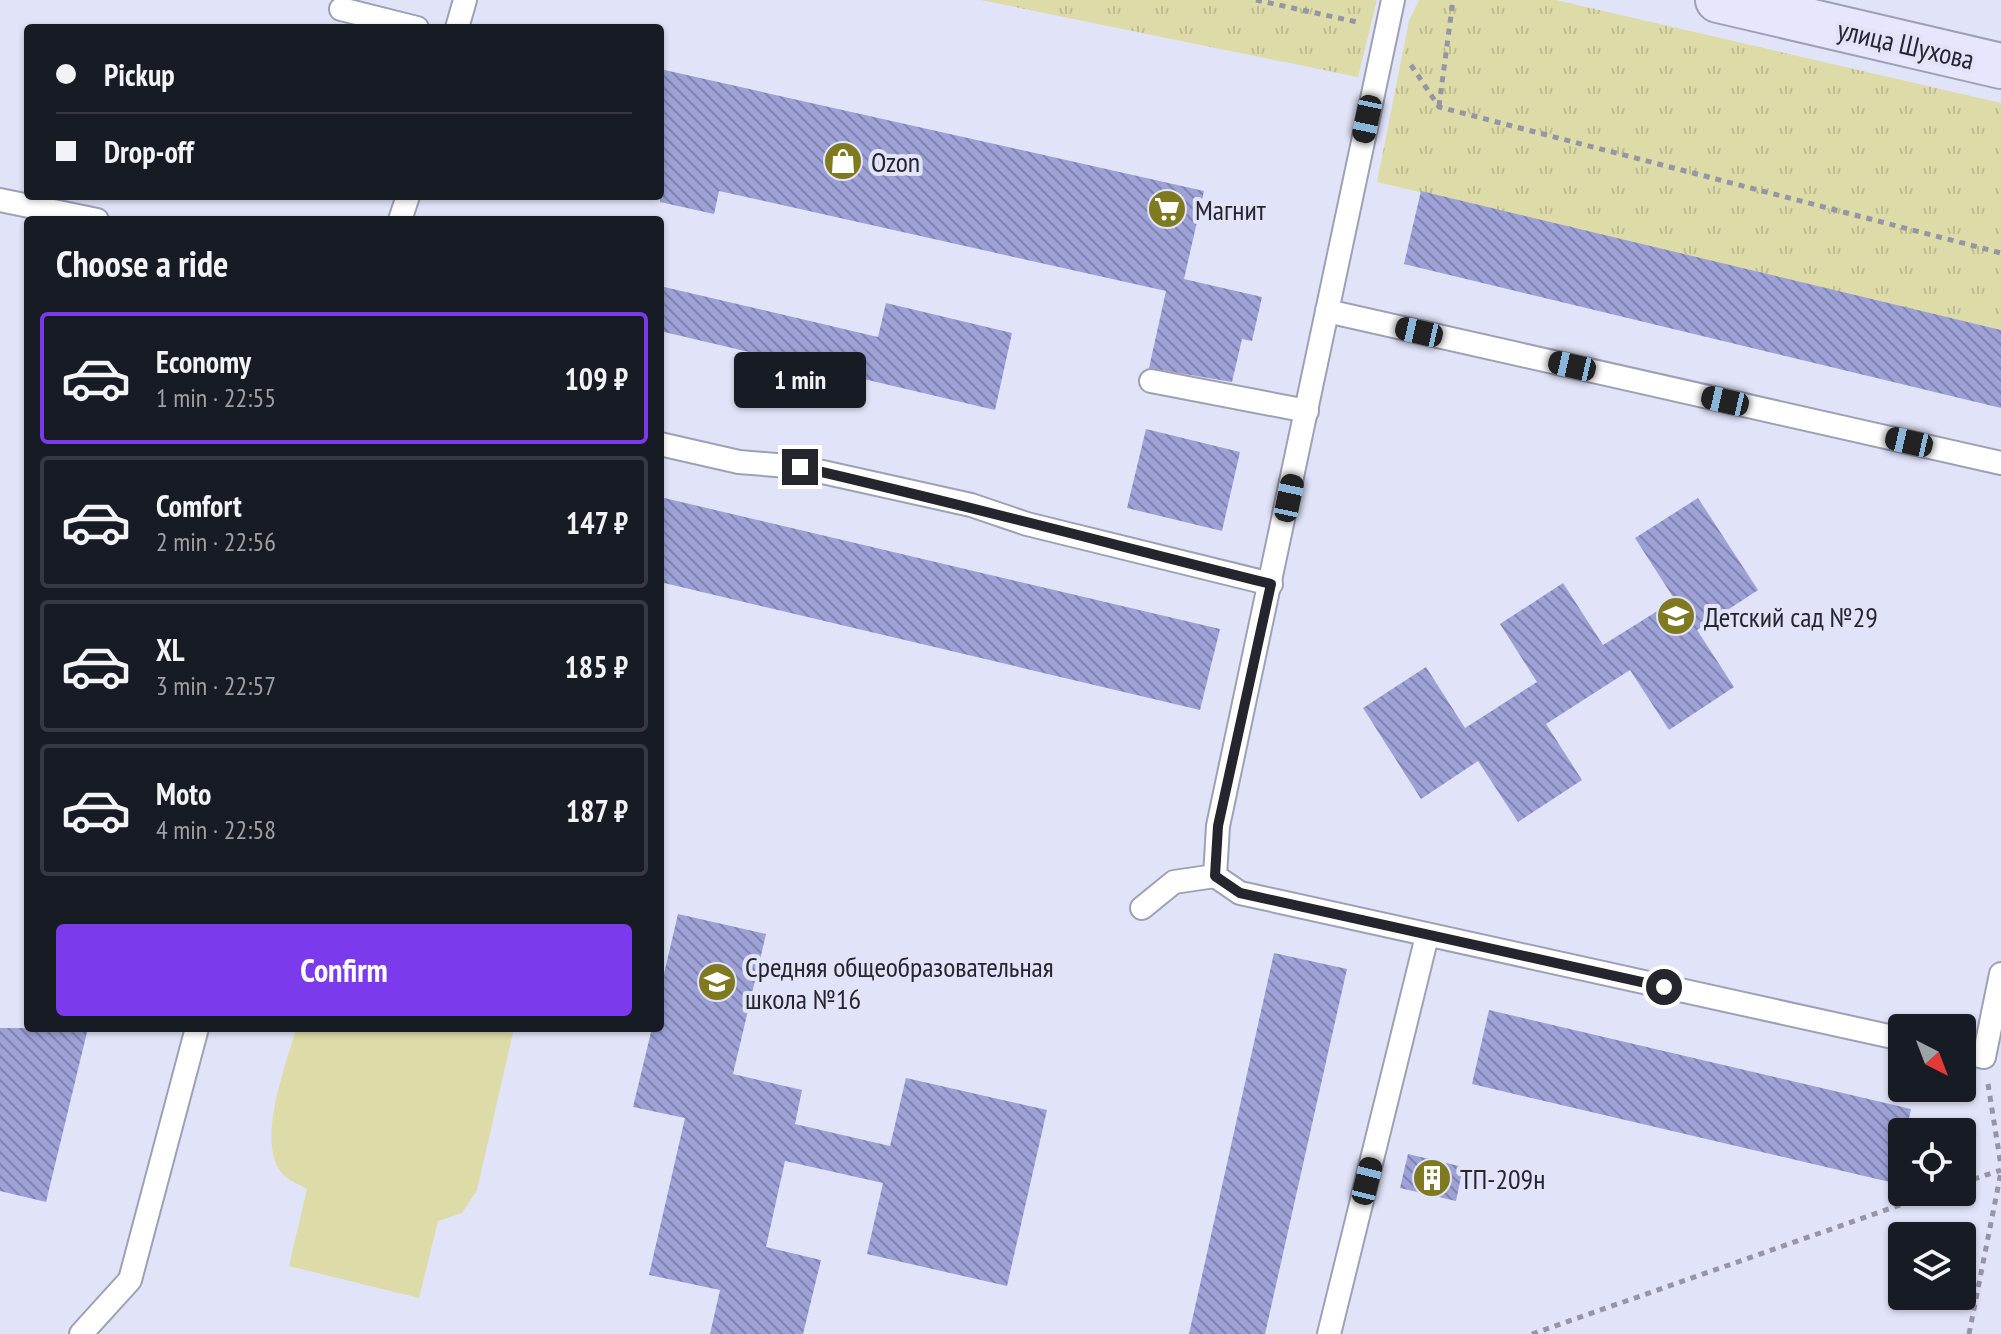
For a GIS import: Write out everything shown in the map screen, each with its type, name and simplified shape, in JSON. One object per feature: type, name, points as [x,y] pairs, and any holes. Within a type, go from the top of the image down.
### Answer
[{"type":"main road","name":"улица Шухова","points":[[1718,0],[2001,66]]},
{"type":"lane","points":[[458,24],[465,0]]},
{"type":"lane","points":[[1215,876],[1218,826],[1393,0]]},
{"type":"lane","points":[[341,9],[401,24]]},
{"type":"lane","points":[[0,200],[78,216]]},
{"type":"lane","points":[[1327,311],[2001,463]]},
{"type":"lane","points":[[1151,381],[1307,411]]},
{"type":"lane","points":[[664,445],[739,462],[800,467],[971,505],[1027,524],[1271,584]]},
{"type":"lane","points":[[1142,908],[1174,882],[1215,876],[1240,893],[1888,1036]]},
{"type":"lane","points":[[1329,1334],[1427,936]]},
{"type":"lane","points":[[1976,1045],[2001,974]]},
{"type":"lane","points":[[81,1334],[130,1280],[196,1032]]},
{"type":"path","points":[[1256,0],[1385,28],[1439,107],[2001,253]]},
{"type":"path","points":[[1439,107],[1453,0]]},
{"type":"path","points":[[1969,1334],[2001,1169],[1976,1066]]},
{"type":"path","points":[[1976,1178],[2001,1169]]},
{"type":"path","points":[[1532,1334],[1897,1206]]},
{"type":"green space","points":[[981,0],[1377,0],[1358,77]]},
{"type":"green space","points":[[1419,0],[1556,0],[2001,103],[2001,330],[1377,182],[1409,21]]},
{"type":"green space","points":[[295,1032],[513,1032],[477,1190],[462,1213],[438,1221],[419,1298],[289,1266],[307,1189],[286,1177],[276,1164],[272,1127]]},
{"type":"building","points":[[664,70],[1204,191],[1184,279],[1262,297],[1252,341],[1242,339],[1232,382],[1149,368],[1166,291],[719,191],[714,214],[660,202],[664,200]]},
{"type":"building","points":[[1421,191],[2001,330],[2001,408],[1404,264]]},
{"type":"building","points":[[664,287],[878,337],[886,303],[1012,333],[995,410],[664,332]]},
{"type":"building","points":[[1146,429],[1240,452],[1222,531],[1127,508]]},
{"type":"building","points":[[664,498],[1220,629],[1200,710],[664,583]]},
{"type":"building","points":[[1698,498],[1758,590],[1697,630],[1734,687],[1669,730],[1630,670],[1546,724],[1582,780],[1518,822],[1478,761],[1421,799],[1363,708],[1426,667],[1465,728],[1537,682],[1500,624],[1563,583],[1603,645],[1675,600],[1635,538]]},
{"type":"building","points":[[678,914],[766,934],[733,1074],[802,1090],[795,1124],[890,1146],[906,1078],[1047,1110],[1007,1286],[867,1254],[883,1183],[785,1161],[766,1247],[821,1260],[803,1334],[710,1334],[720,1290],[649,1275],[685,1118],[633,1107],[651,1032],[664,1032],[664,974]]},
{"type":"building","points":[[1274,953],[1347,969],[1265,1334],[1189,1334]]},
{"type":"building","points":[[1489,1010],[1911,1109],[1909,1118],[1888,1118],[1888,1182],[1472,1084]]},
{"type":"building","points":[[0,1028],[24,1028],[24,1032],[87,1032],[46,1202],[0,1191]]},
{"type":"building","name":"ТП-209н","points":[[1408,1154],[1463,1167],[1456,1201],[1400,1188]]},
{"type":"place","name":"Ozon","points":[[843,161]]},
{"type":"place","name":"Магнит","points":[[1167,209]]},
{"type":"place","name":"Детский сад №29","points":[[1676,616]]},
{"type":"place","name":"Средняя общеобразовательная школа №16","points":[[717,982]]},
{"type":"place","name":"ТП-209н","points":[[1432,1178]]},
{"type":"route","points":[[800,467],[971,505],[1027,524],[1271,584],[1218,826],[1215,876],[1240,893],[1664,987]]}]
